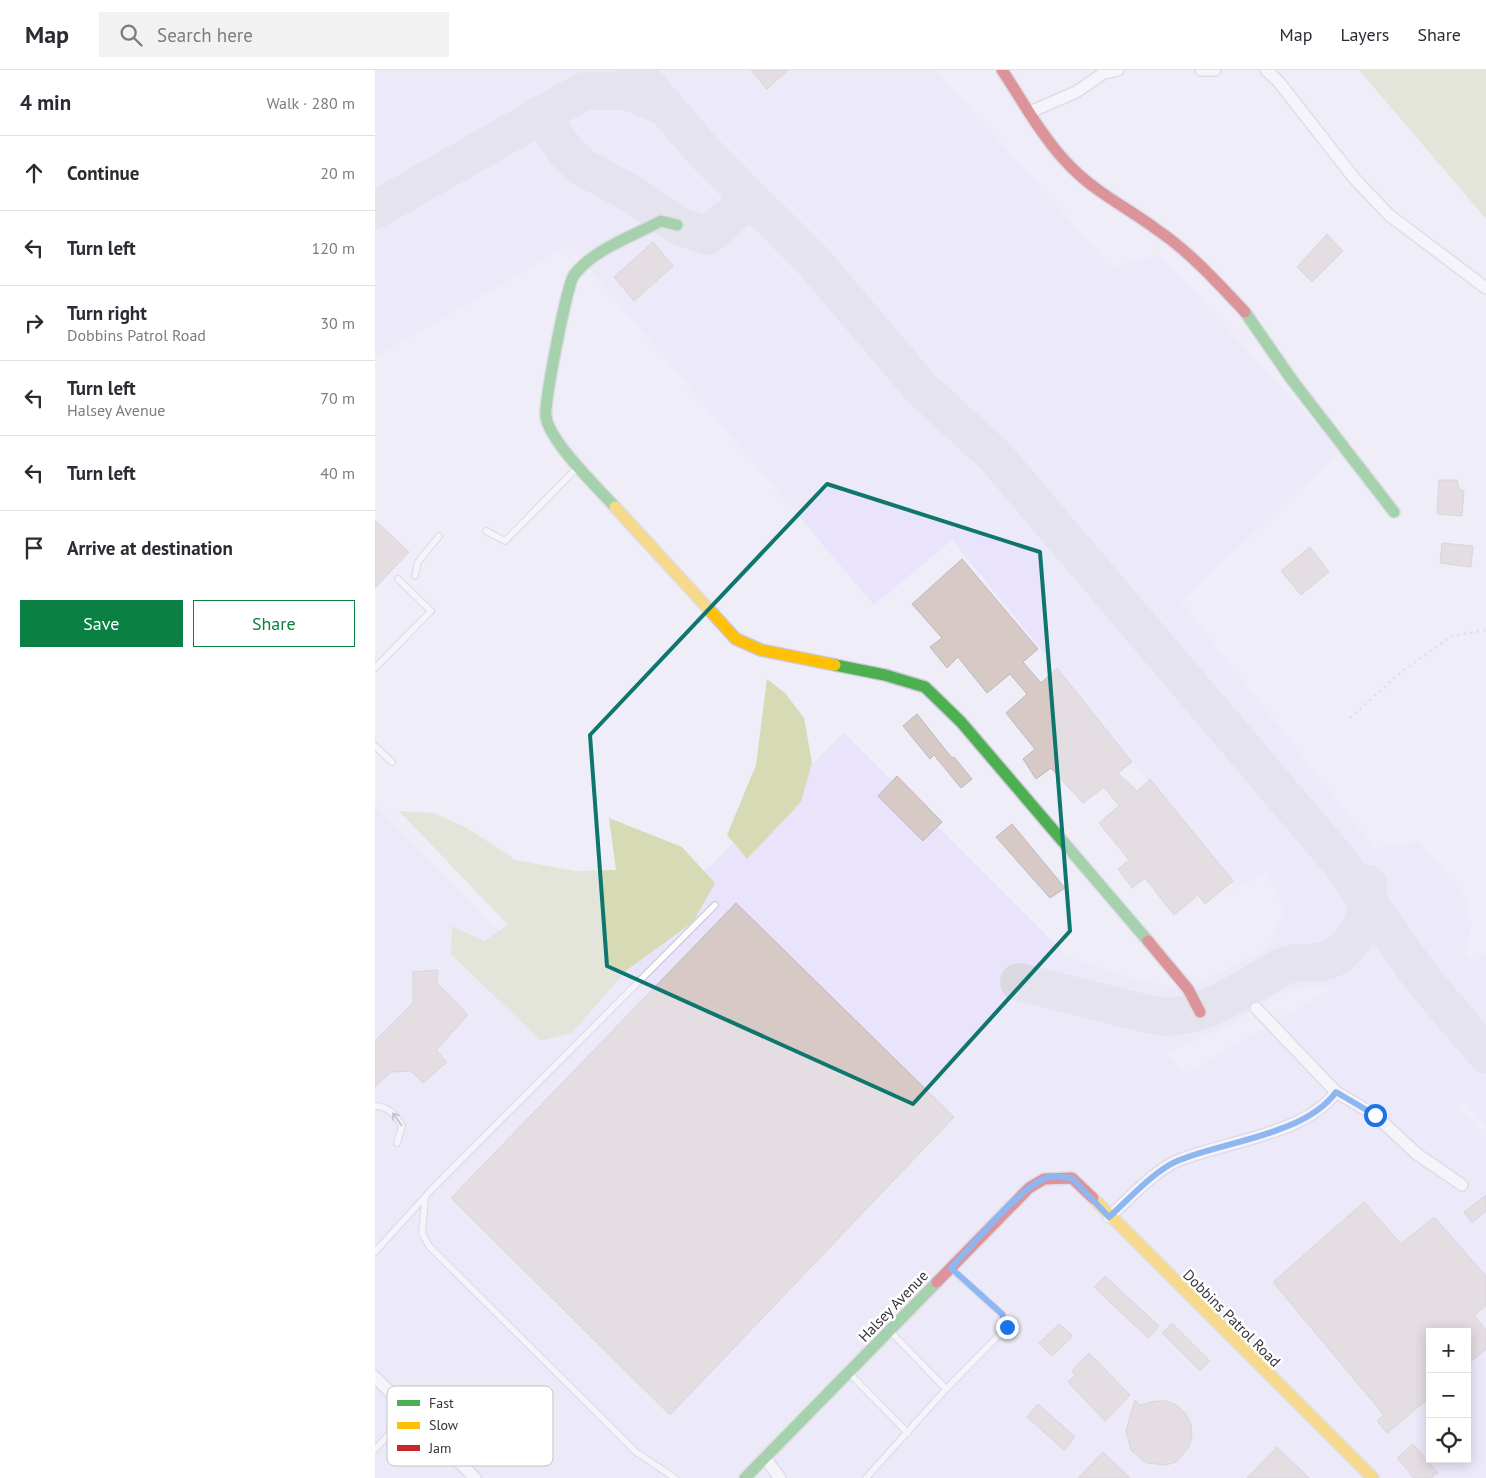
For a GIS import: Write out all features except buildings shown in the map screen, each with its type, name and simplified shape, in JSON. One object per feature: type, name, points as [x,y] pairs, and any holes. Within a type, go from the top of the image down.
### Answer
[{"type":"street","points":[[1002,70],[1058,154],[1075,171],[1114,201],[1157,229],[1211,274],[1249,317],[1292,380],[1395,512]]},
{"type":"street","points":[[1030,112],[1076,92],[1104,73],[1118,70]]},
{"type":"street","points":[[1201,70],[1215,70]]},
{"type":"street","points":[[1266,70],[1278,81],[1354,178],[1389,215],[1486,288]]},
{"type":"street","points":[[677,225],[661,221],[594,256],[573,276],[549,381],[546,417],[557,439],[579,467],[736,639],[761,650],[885,675],[925,687],[961,722],[1071,850],[1188,989],[1200,1012]]},
{"type":"street","points":[[1256,1008],[1336,1092],[1375,1115],[1417,1154],[1462,1185]]},
{"type":"street","points":[[1109,1217],[1175,1162],[1298,1122],[1327,1105],[1336,1092]]},
{"type":"street","name":"Halsey Avenue","points":[[745,1478],[890,1331],[1021,1194],[1037,1182],[1050,1176],[1072,1178]]},
{"type":"street","name":"Dobbins Patrol Road","points":[[1072,1178],[1109,1217],[1373,1478]]},
{"type":"street","points":[[375,1377],[387,1389]]},
{"type":"street","points":[[765,1458],[780,1478]]},
{"type":"street","points":[[463,1466],[475,1478]]},
{"type":"lane","points":[[486,531],[505,541],[579,467]]},
{"type":"lane","points":[[415,576],[418,562],[439,536]]},
{"type":"lane","points":[[375,668],[431,611],[398,579]]},
{"type":"lane","points":[[375,746],[392,762]]},
{"type":"lane","points":[[375,1252],[715,905]]},
{"type":"lane","points":[[375,1106],[387,1108],[398,1119],[402,1126],[397,1144]]},
{"type":"lane","points":[[425,1199],[422,1233],[429,1246],[636,1452],[675,1478]]},
{"type":"lane","points":[[866,1478],[946,1389],[1007,1327],[1002,1314],[951,1268]]},
{"type":"lane","points":[[890,1331],[946,1389]]},
{"type":"lane","points":[[849,1373],[908,1433]]},
{"type":"lane","points":[[375,1448],[387,1436]]},
{"type":"path","points":[[1350,718],[1401,672],[1452,636],[1486,630]]},
{"type":"highlighted area","points":[[827,484],[1040,552],[1070,931],[913,1104],[607,966],[590,735]]},
{"type":"shaded area","points":[[375,70],[936,70],[1111,267],[1160,255],[1340,452],[1180,601],[1375,849],[1419,841],[1469,901],[1464,911],[1472,924],[1464,953],[1473,963],[1486,952],[1486,1127],[1465,1101],[1458,1106],[1486,1139],[1486,1478],[375,1478],[375,805],[571,1004],[844,733],[1067,956],[1138,981],[1188,989],[1267,949],[1284,912],[1267,872],[1236,889],[952,540],[874,605],[569,245],[375,357]],"holes":[[[1336,986],[1186,1074],[1166,1053],[1226,1027],[1285,990]]]},
{"type":"green space","points":[[1359,70],[1486,70],[1486,219]]},
{"type":"green space","points":[[767,679],[785,693],[804,718],[812,763],[801,802],[747,859],[727,835],[756,765]]},
{"type":"green space","points":[[399,811],[434,813],[467,828],[516,860],[575,871],[616,870],[609,818],[682,847],[715,883],[693,922],[627,970],[572,1033],[541,1041],[451,954],[452,926],[484,941],[508,925]]},
{"type":"taxiway","points":[[634,70],[704,152],[814,262],[922,389],[995,456],[1339,861],[1421,977],[1486,1054]]},
{"type":"taxiway","points":[[375,210],[584,91],[625,91],[655,102],[665,108]]},
{"type":"taxiway","points":[[540,115],[568,154],[582,167],[632,194],[677,225],[708,236],[750,198]]},
{"type":"taxiway","points":[[1019,982],[1151,1015],[1182,1016],[1223,1001],[1287,965],[1324,961],[1339,954],[1353,940],[1361,926],[1368,901],[1368,884]]},
{"type":"traffic: fast","points":[[615,507],[565,451],[549,427],[546,417],[552,368],[562,320],[571,283],[574,275],[582,266],[603,250],[661,221],[677,225]]},
{"type":"traffic: fast","points":[[1245,312],[1292,380],[1394,512]]},
{"type":"traffic: fast","points":[[835,665],[885,675],[925,687],[961,722],[1148,941]]},
{"type":"traffic: fast","points":[[745,1478],[937,1282]]},
{"type":"traffic: slow","points":[[615,507],[736,639],[761,650],[835,665]]},
{"type":"traffic: slow","points":[[1093,1198],[1373,1478]]},
{"type":"traffic: jam","points":[[1002,70],[1044,134],[1082,178],[1180,247],[1245,312]]},
{"type":"traffic: jam","points":[[1148,941],[1188,989],[1200,1012]]},
{"type":"traffic: jam","points":[[937,1282],[1029,1188],[1044,1179],[1072,1178],[1093,1198]]},
{"type":"route","points":[[1007,1327],[1002,1314],[951,1268],[1021,1194],[1037,1182],[1050,1176],[1072,1178],[1109,1217],[1175,1162],[1298,1122],[1327,1105],[1336,1092],[1375,1115]]}]
